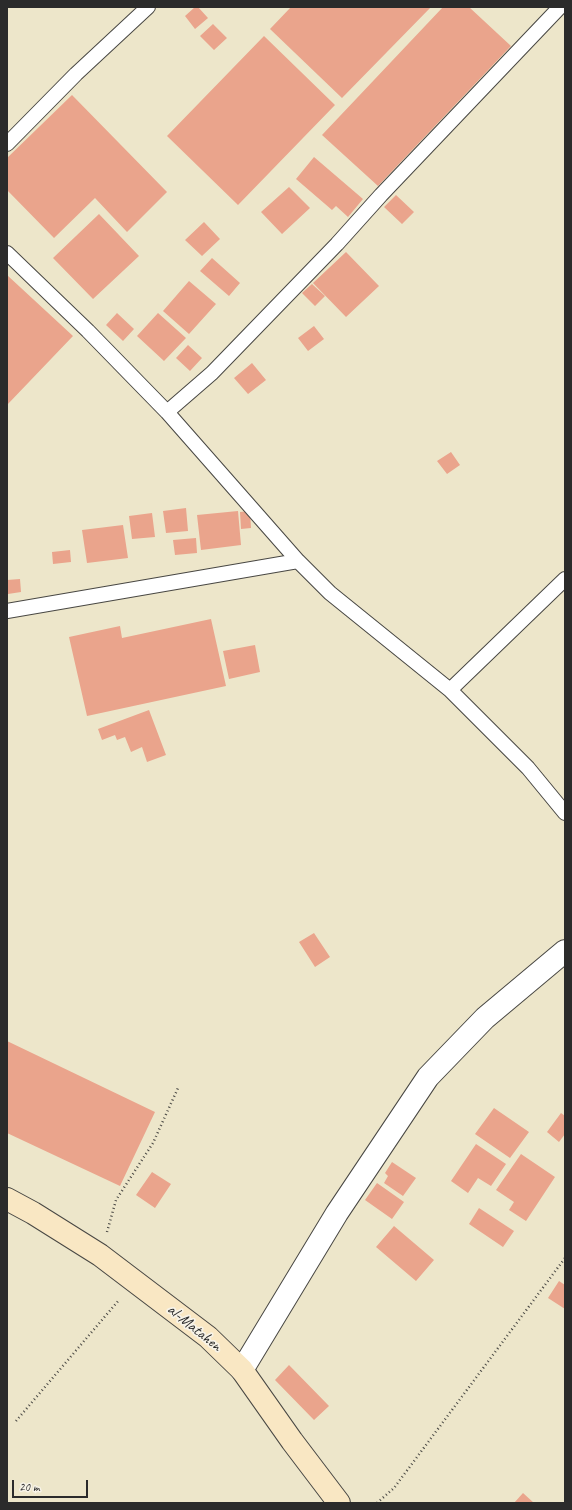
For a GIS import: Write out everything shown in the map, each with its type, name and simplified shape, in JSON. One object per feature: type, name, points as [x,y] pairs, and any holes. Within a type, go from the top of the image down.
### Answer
[{"type":"main road","name":"al-Matahen","points":[[7,1199],[33,1213],[100,1255],[208,1337],[242,1370],[292,1441],[339,1503]]},
{"type":"street","points":[[242,1370],[337,1213],[428,1077],[485,1018],[565,951]]},
{"type":"lane","points":[[7,144],[76,74],[148,7]]},
{"type":"lane","points":[[167,412],[212,373],[337,244],[560,7]]},
{"type":"lane","points":[[7,253],[167,412],[298,560],[330,593],[450,690],[528,768],[565,813]]},
{"type":"lane","points":[[7,611],[298,560]]},
{"type":"lane","points":[[450,690],[565,579]]},
{"type":"path","points":[[100,1255],[116,1200],[153,1143],[178,1088]]},
{"type":"path","points":[[377,1503],[394,1488],[565,1258]]},
{"type":"path","points":[[16,1420],[134,1281]]},
{"type":"building","points":[[195,7],[198,7],[208,18],[195,29],[185,16]]},
{"type":"building","points":[[291,7],[431,7],[342,98],[270,29]]},
{"type":"building","points":[[443,7],[469,7],[511,46],[378,186],[322,135]]},
{"type":"building","points":[[213,24],[227,38],[214,50],[200,36]]},
{"type":"building","points":[[264,36],[335,105],[238,205],[167,136]]},
{"type":"building","points":[[72,95],[167,192],[127,232],[95,198],[54,238],[7,190],[7,158]]},
{"type":"building","points":[[314,157],[363,199],[348,217],[336,206],[332,210],[296,179]]},
{"type":"building","points":[[289,187],[310,208],[282,234],[261,212]]},
{"type":"building","points":[[396,195],[414,212],[402,224],[384,207]]},
{"type":"building","points":[[99,214],[139,256],[93,299],[53,258]]},
{"type":"building","points":[[204,222],[220,239],[202,256],[185,240]]},
{"type":"building","points":[[346,252],[379,286],[346,317],[313,283]]},
{"type":"building","points":[[212,258],[240,283],[229,296],[200,271]]},
{"type":"building","points":[[7,275],[73,336],[7,405]]},
{"type":"building","points":[[189,281],[216,304],[189,334],[163,311]]},
{"type":"building","points":[[312,284],[325,296],[315,306],[302,293]]},
{"type":"building","points":[[117,313],[134,329],[123,341],[106,325]]},
{"type":"building","points":[[158,313],[186,338],[164,361],[137,336]]},
{"type":"building","points":[[314,326],[324,339],[308,351],[298,338]]},
{"type":"building","points":[[188,345],[202,358],[190,371],[176,358]]},
{"type":"building","points":[[252,363],[266,380],[248,394],[234,378]]},
{"type":"building","points":[[451,452],[460,465],[447,474],[437,461]]},
{"type":"building","points":[[186,508],[188,531],[166,533],[163,511]]},
{"type":"building","points":[[238,511],[241,545],[201,550],[197,515]]},
{"type":"building","points":[[250,511],[251,528],[241,529],[240,512]]},
{"type":"building","points":[[152,513],[155,537],[132,539],[129,516]]},
{"type":"building","points":[[123,525],[128,558],[87,563],[82,530]]},
{"type":"building","points":[[196,538],[197,553],[175,555],[173,540]]},
{"type":"building","points":[[70,550],[71,562],[53,564],[52,552]]},
{"type":"building","points":[[20,579],[21,592],[8,594],[7,580]]},
{"type":"building","points":[[211,619],[226,686],[87,716],[69,637],[120,626],[122,638]]},
{"type":"building","points":[[255,645],[260,672],[229,679],[223,651]]},
{"type":"building","points":[[149,710],[166,755],[147,762],[142,747],[131,752],[125,737],[117,740],[115,735],[102,740],[98,729]]},
{"type":"building","points":[[314,933],[330,957],[315,967],[299,942]]},
{"type":"building","points":[[7,1041],[155,1112],[120,1186],[7,1133]]},
{"type":"building","points":[[494,1108],[529,1132],[510,1158],[475,1134]]},
{"type":"building","points":[[561,1113],[565,1116],[565,1134],[559,1142],[547,1132]]},
{"type":"building","points":[[476,1144],[506,1164],[491,1186],[478,1178],[468,1193],[451,1181]]},
{"type":"building","points":[[521,1154],[555,1177],[526,1221],[509,1210],[514,1202],[496,1190]]},
{"type":"building","points":[[392,1162],[416,1178],[403,1196],[384,1183],[388,1176],[385,1173]]},
{"type":"building","points":[[152,1172],[171,1184],[155,1208],[136,1195]]},
{"type":"building","points":[[377,1183],[404,1202],[392,1219],[365,1200]]},
{"type":"building","points":[[479,1208],[514,1231],[503,1247],[469,1224]]},
{"type":"building","points":[[394,1226],[434,1260],[416,1281],[376,1247]]},
{"type":"building","points":[[559,1281],[565,1285],[565,1309],[548,1298]]},
{"type":"building","points":[[289,1365],[329,1406],[314,1420],[275,1380]]},
{"type":"building","points":[[523,1493],[534,1503],[514,1503]]}]
